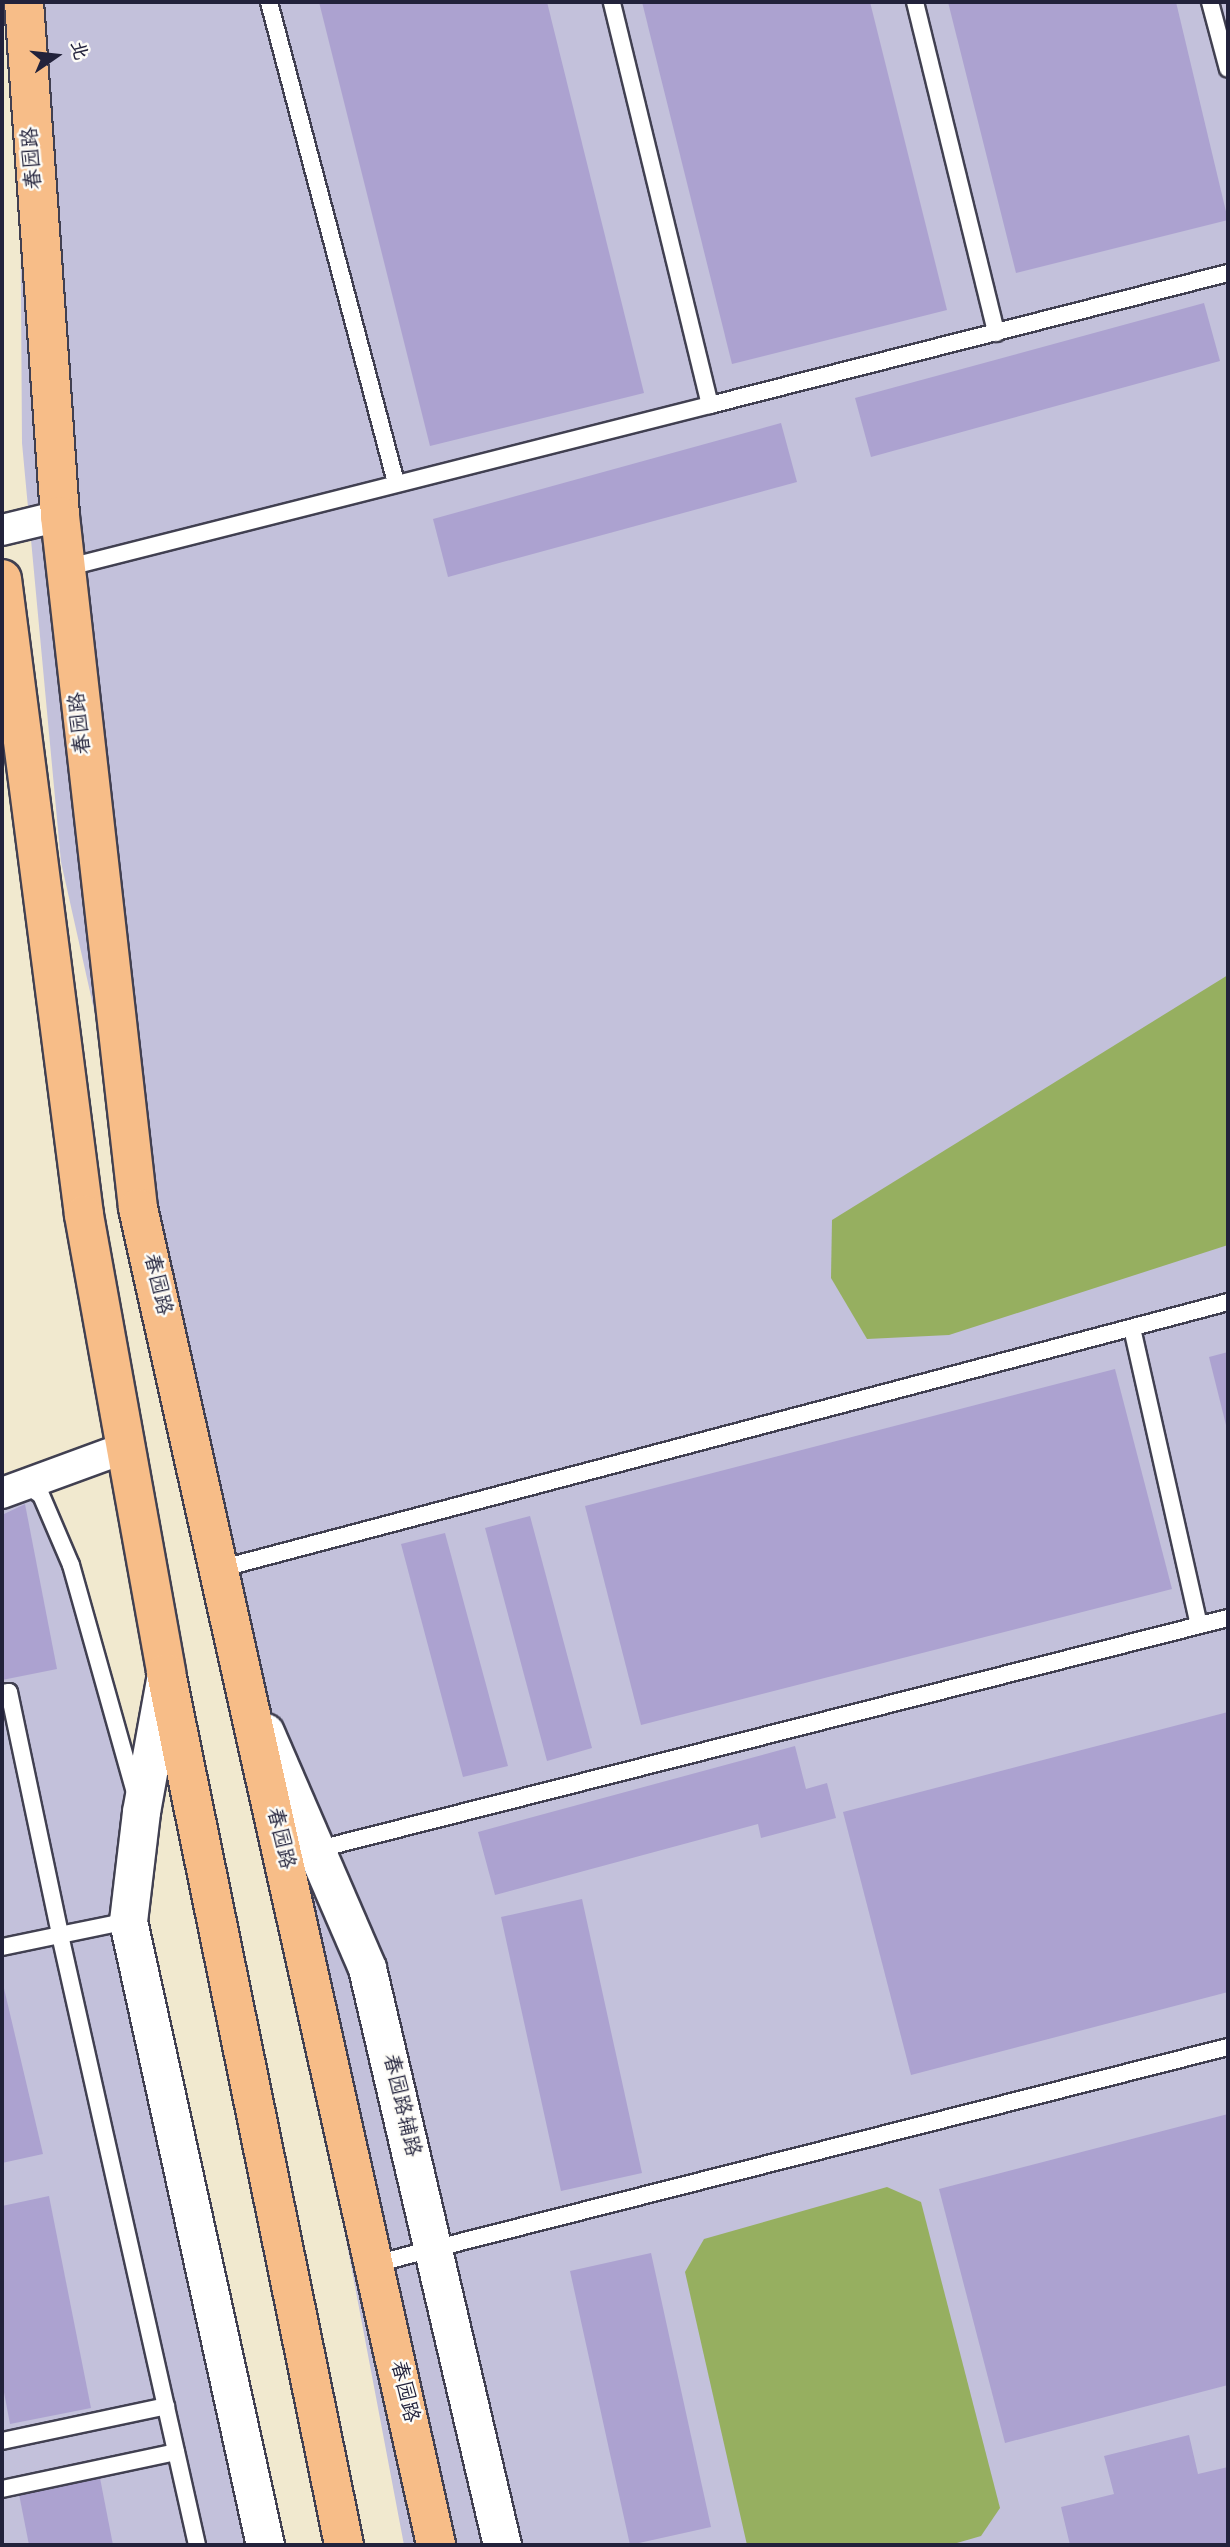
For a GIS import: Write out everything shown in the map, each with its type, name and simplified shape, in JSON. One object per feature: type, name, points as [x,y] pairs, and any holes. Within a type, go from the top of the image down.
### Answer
[{"type":"main road","name":"春园路","points":[[24,2],[60,516],[138,1208],[244,1684],[300,1854],[373,2264],[436,2545]]},
{"type":"main road","points":[[2,579],[84,1215],[128,1447],[166,1673],[344,2545]]},
{"type":"street","points":[[2,530],[60,516]]},
{"type":"street","points":[[14,1489],[128,1447]]},
{"type":"street","points":[[166,1673],[141,1812],[128,1921],[264,2545]]},
{"type":"street","name":"春园路辅路","points":[[300,1854],[367,1968],[502,2545]]},
{"type":"lane","points":[[269,2],[396,484]]},
{"type":"lane","points":[[612,2],[710,405]]},
{"type":"lane","points":[[915,2],[996,333]]},
{"type":"lane","points":[[1210,2],[1228,69]]},
{"type":"lane","points":[[65,568],[1228,273]]},
{"type":"lane","points":[[219,1569],[1228,1303]]},
{"type":"lane","points":[[1132,1328],[1199,1625]]},
{"type":"lane","points":[[14,1489],[41,1495],[71,1566],[141,1812]]},
{"type":"lane","points":[[300,1854],[1228,1618]]},
{"type":"lane","points":[[2,1693],[9,1692],[60,1935],[197,2545]]},
{"type":"lane","points":[[2,1947],[128,1921]]},
{"type":"lane","points":[[373,2264],[1228,2047]]},
{"type":"lane","points":[[2,2441],[166,2406]]},
{"type":"lane","points":[[2,2489],[176,2452]]},
{"type":"shaded area","points":[[19,2],[1228,2],[1228,2545],[404,2545],[219,1569],[61,862],[22,443]]},
{"type":"shaded area","points":[[25,1484],[58,1531],[141,1812],[128,1921],[265,2545],[2,2545],[2,1494]]},
{"type":"green space","points":[[1228,975],[1228,1245],[949,1335],[867,1339],[831,1278],[832,1220]]},
{"type":"green space","points":[[887,2187],[921,2202],[1000,2508],[981,2536],[950,2545],[747,2545],[685,2272],[704,2239]]},
{"type":"building","points":[[319,2],[547,2],[644,393],[430,446]]},
{"type":"building","points":[[642,2],[870,2],[947,310],[732,364]]},
{"type":"building","points":[[948,2],[1176,2],[1228,220],[1016,273]]},
{"type":"building","points":[[1204,303],[1220,361],[871,457],[855,398]]},
{"type":"building","points":[[781,423],[797,482],[448,577],[433,519]]},
{"type":"building","points":[[1228,1352],[1228,1429],[1227,1429],[1209,1357]]},
{"type":"building","points":[[1115,1369],[1172,1589],[641,1725],[585,1506]]},
{"type":"building","points":[[25,1504],[57,1669],[2,1680],[2,1515]]},
{"type":"building","points":[[530,1516],[592,1748],[547,1761],[485,1528]]},
{"type":"building","points":[[445,1533],[508,1766],[463,1777],[401,1544]]},
{"type":"building","points":[[1228,1712],[1228,1992],[911,2075],[843,1812]]},
{"type":"building","points":[[795,1746],[806,1789],[827,1783],[836,1818],[761,1838],[758,1824],[495,1895],[478,1832]]},
{"type":"building","points":[[582,1899],[642,2173],[561,2191],[501,1917]]},
{"type":"building","points":[[2,1980],[43,2154],[2,2163]]},
{"type":"building","points":[[1228,2114],[1228,2385],[1005,2443],[939,2189]]},
{"type":"building","points":[[49,2196],[91,2408],[10,2424],[2,2382],[2,2206]]},
{"type":"building","points":[[651,2253],[711,2527],[630,2545],[570,2271]]},
{"type":"building","points":[[1189,2435],[1198,2474],[1228,2467],[1228,2545],[1070,2545],[1061,2507],[1114,2494],[1104,2456]]},
{"type":"building","points":[[100,2478],[113,2545],[29,2545],[19,2494]]}]
